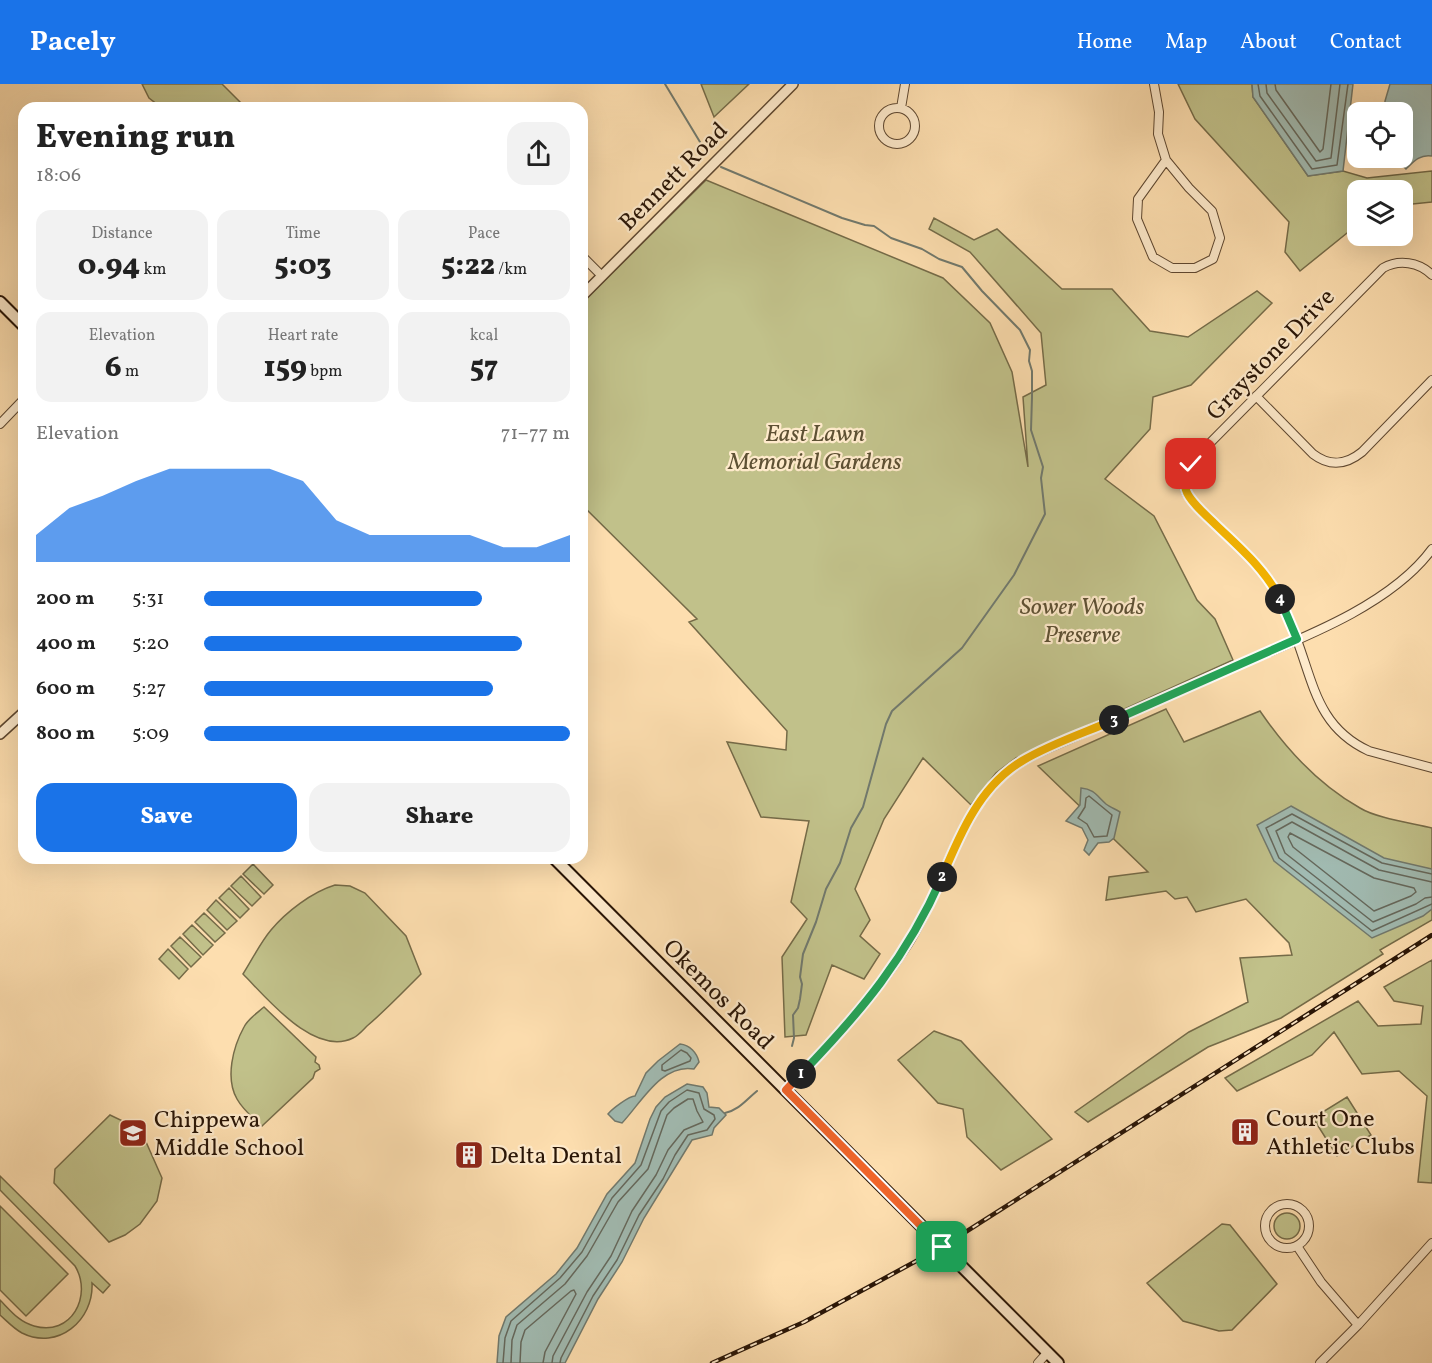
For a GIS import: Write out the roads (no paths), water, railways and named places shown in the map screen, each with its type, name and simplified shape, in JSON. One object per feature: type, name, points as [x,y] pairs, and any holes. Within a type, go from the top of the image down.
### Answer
[{"type":"main road","points":[[0,302],[18,320]]},
{"type":"main road","name":"Okemos Road","points":[[560,864],[1058,1363]]},
{"type":"street","name":"Bennett Road","points":[[588,290],[793,84]]},
{"type":"street","points":[[901,108],[905,84]]},
{"type":"street","points":[[1154,84],[1159,112],[1158,134],[1166,160],[1212,211],[1220,238],[1213,259],[1195,268],[1172,268],[1153,257],[1137,219],[1138,199],[1166,160]]},
{"type":"street","points":[[901,108],[911,114],[915,130],[909,140],[903,143],[891,143],[881,135],[879,123],[885,112],[901,108]]},
{"type":"street","points":[[588,262],[602,276]]},
{"type":"street","name":"Graystone Drive","points":[[1432,275],[1417,264],[1392,264],[1383,268],[1191,464],[1184,478],[1186,492],[1258,566],[1274,587],[1297,639],[1315,695],[1329,718],[1353,742],[1369,751],[1432,768]]},
{"type":"street","points":[[1256,396],[1314,454],[1336,464],[1353,460],[1432,380]]},
{"type":"street","points":[[0,424],[18,405]]},
{"type":"street","points":[[786,1090],[838,1036],[892,969],[928,907],[974,809],[1004,775],[1021,762],[1047,749],[1363,608],[1393,589],[1432,549]]},
{"type":"street","points":[[0,734],[18,718]]},
{"type":"street","points":[[1287,1204],[1294,1205],[1305,1214],[1309,1228],[1307,1235],[1297,1246],[1282,1248],[1270,1241],[1264,1228],[1265,1221],[1273,1209],[1287,1204]]},
{"type":"street","points":[[1320,1363],[1358,1325],[1432,1243]]},
{"type":"street","points":[[1297,1246],[1321,1282],[1358,1325]]},
{"type":"street","points":[[1038,1363],[1048,1353]]},
{"type":"water","points":[[1252,84],[1353,84],[1351,102],[1347,102],[1347,136],[1343,171],[1308,176],[1253,97]]},
{"type":"water","points":[[1390,84],[1432,84],[1432,156],[1421,157],[1413,163],[1413,102],[1385,101]]},
{"type":"water","points":[[1081,788],[1092,791],[1106,804],[1120,812],[1114,838],[1109,842],[1098,843],[1089,855],[1084,850],[1088,840],[1082,828],[1066,821],[1080,805]]},
{"type":"water","points":[[1291,806],[1384,858],[1432,869],[1432,909],[1423,916],[1372,938],[1274,861],[1257,825]]},
{"type":"water","points":[[680,1044],[690,1048],[697,1056],[699,1062],[694,1069],[682,1069],[662,1078],[622,1123],[615,1121],[608,1114],[621,1103],[635,1096],[646,1073]]},
{"type":"water","points":[[687,1084],[703,1087],[707,1093],[709,1107],[719,1108],[726,1115],[714,1128],[712,1135],[692,1140],[644,1218],[565,1363],[497,1363],[499,1336],[506,1317],[556,1274],[577,1248],[607,1194],[635,1163],[656,1107],[665,1097]]},
{"type":"waterway","points":[[665,84],[703,147]]},
{"type":"waterway","points":[[721,167],[842,218],[874,226],[891,238],[962,267],[1020,330],[1030,350],[1031,430],[1043,467],[1041,478],[1045,514],[1014,575],[962,648],[892,711],[886,724],[863,807],[851,828],[840,863],[826,889],[803,954],[800,999],[793,1015],[792,1046]]},
{"type":"waterway","points":[[725,1113],[738,1107],[757,1091]]},
{"type":"railway","points":[[712,1363],[804,1322],[942,1247],[1432,935]]},
{"type":"place","name":"Court One Athletic Clubs","points":[[1245,1132]]},
{"type":"place","name":"Chippewa Middle School","points":[[133,1133]]},
{"type":"place","name":"Delta Dental","points":[[469,1155]]},
{"type":"park label","name":"East Lawn Memorial Gardens","points":[[815,447]]},
{"type":"park label","name":"Sower Woods Preserve","points":[[1082,620]]}]
